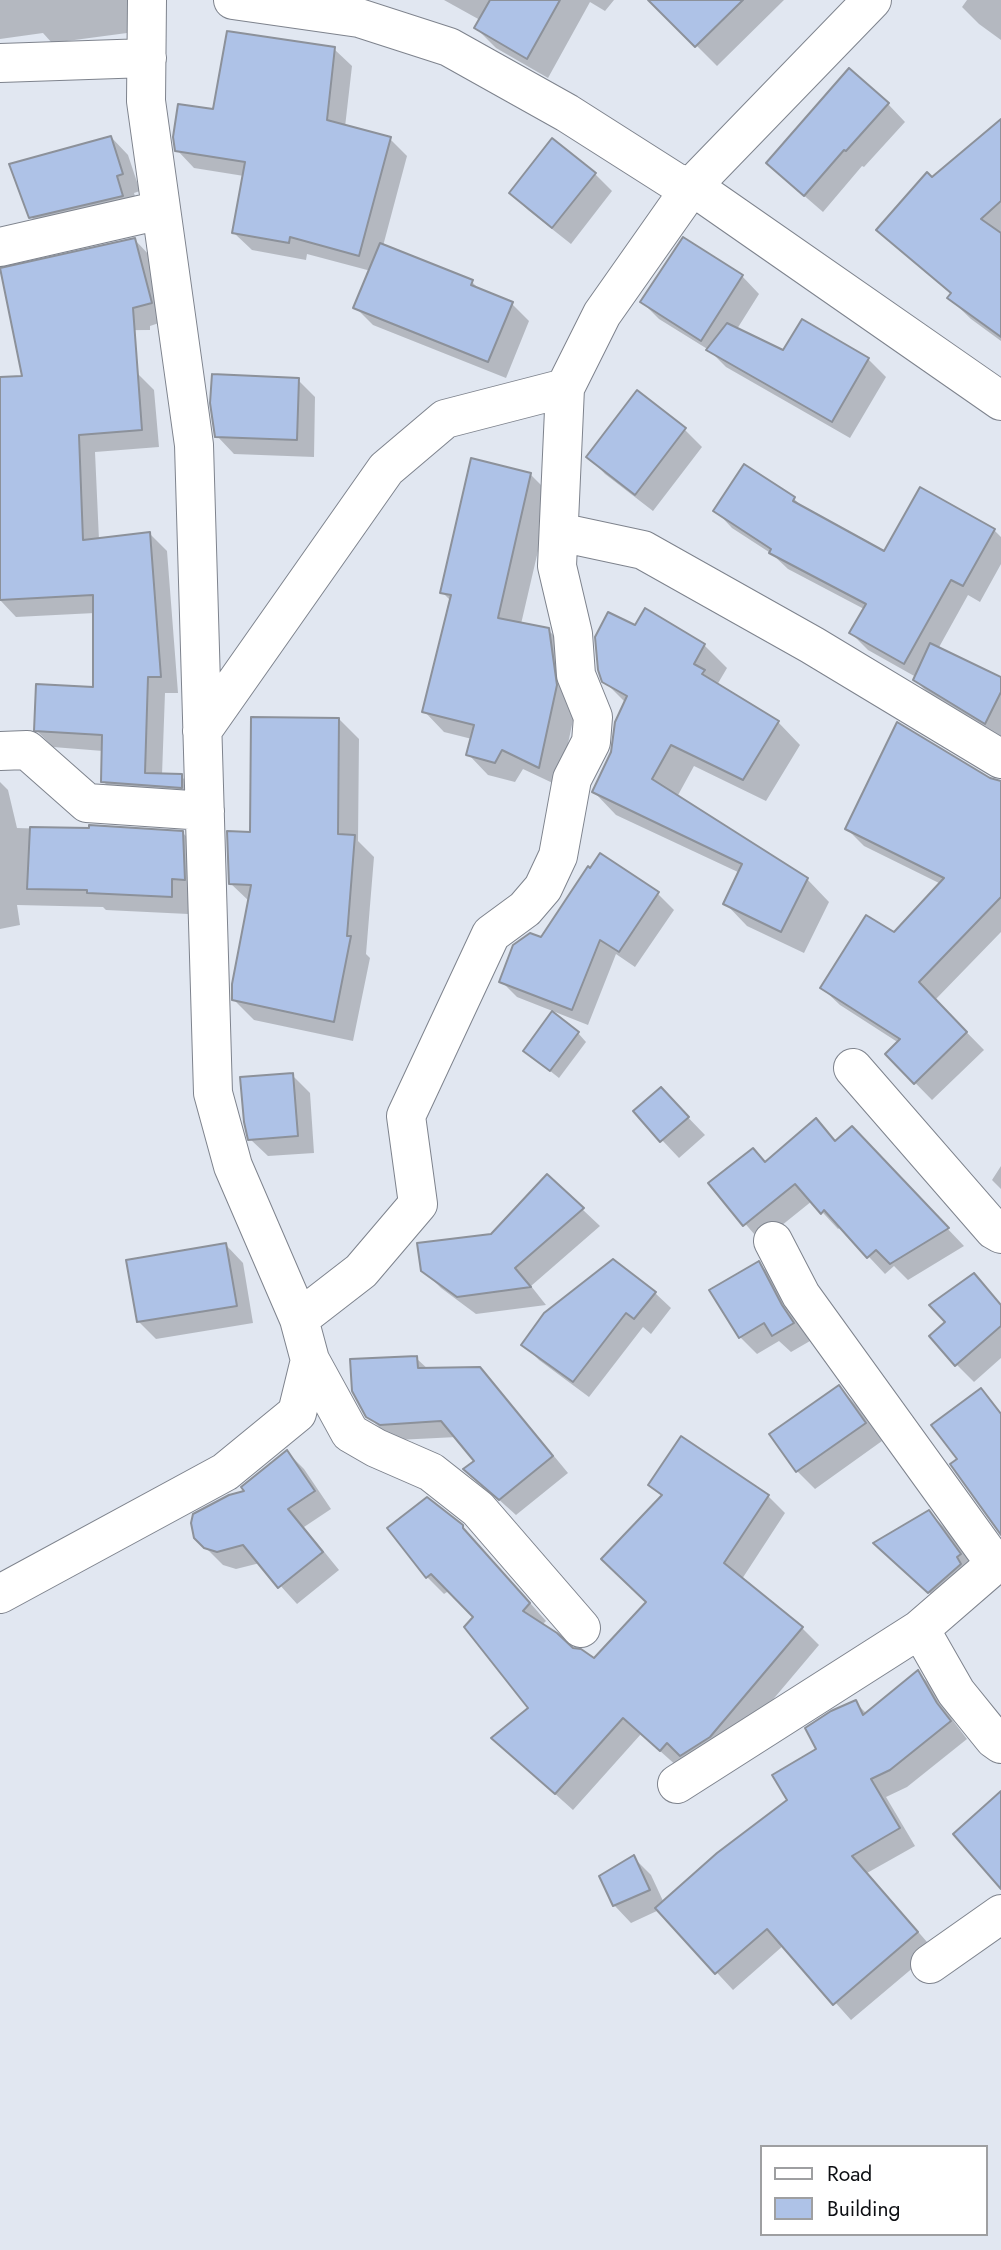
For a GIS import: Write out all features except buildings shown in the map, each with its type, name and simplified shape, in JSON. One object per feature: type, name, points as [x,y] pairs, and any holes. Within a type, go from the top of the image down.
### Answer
[{"type":"street","points":[[147,0],[146,101],[194,445],[213,1093],[233,1166],[299,1319],[310,1360],[350,1433],[376,1448],[431,1472],[478,1509],[581,1628]]},
{"type":"street","points":[[233,0],[359,18],[449,47],[567,113],[677,183],[692,186],[1001,401]]},
{"type":"street","points":[[299,1319],[361,1271],[418,1204],[406,1116],[491,934],[525,909],[543,888],[558,856],[572,779],[591,742],[593,717],[576,675],[573,634],[557,566],[565,388],[602,314],[692,186],[872,0]]},
{"type":"street","points":[[0,63],[147,58]]},
{"type":"street","points":[[0,247],[162,210]]},
{"type":"street","points":[[202,731],[386,469],[445,419],[565,388]]},
{"type":"street","points":[[559,532],[643,550],[812,645],[1001,759]]},
{"type":"street","points":[[0,751],[27,750],[87,803],[205,811]]},
{"type":"street","points":[[853,1068],[994,1230],[1001,1234]]},
{"type":"street","points":[[677,1784],[920,1629],[998,1562],[801,1295],[773,1241]]},
{"type":"street","points":[[0,1594],[225,1472],[297,1413],[310,1360]]},
{"type":"street","points":[[920,1629],[956,1692],[1001,1744]]},
{"type":"street","points":[[930,1964],[1001,1914]]}]
